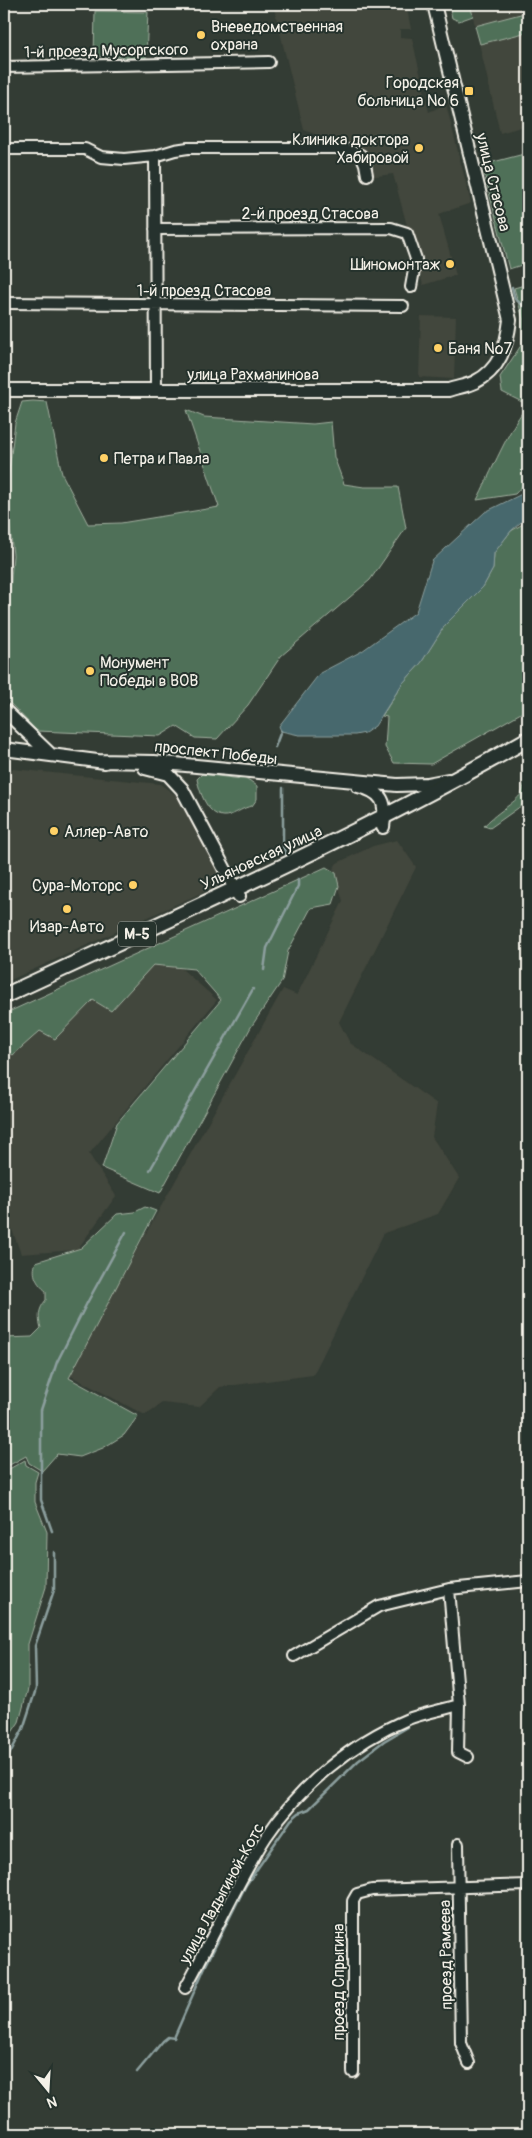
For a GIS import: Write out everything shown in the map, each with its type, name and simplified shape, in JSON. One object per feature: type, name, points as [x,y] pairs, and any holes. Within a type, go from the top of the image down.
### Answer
[{"type":"highway","name":"Ульяновская улица","points":[[384,822],[528,739]]},
{"type":"highway","name":"Ульяновская улица","points":[[4,1004],[384,822],[528,748]]},
{"type":"highway","name":"Ульяновская улица","points":[[4,996],[198,906],[237,892]]},
{"type":"main road","name":"улица Стасова","points":[[434,4],[510,320],[507,342],[496,366]]},
{"type":"main road","name":"улица Рахманинова","points":[[4,390],[449,390],[476,382],[496,366]]},
{"type":"main road","points":[[4,710],[51,755]]},
{"type":"main road","name":"проспект Победы","points":[[4,749],[160,771],[173,779],[187,798],[237,892]]},
{"type":"main road","name":"проспект Победы","points":[[97,761],[154,762],[331,780],[412,786],[440,782],[466,774]]},
{"type":"main road","points":[[187,798],[182,782],[183,772],[188,767],[195,766]]},
{"type":"main road","name":"проспект Победы","points":[[331,780],[363,788],[374,793],[384,802],[384,822]]},
{"type":"main road","points":[[198,906],[225,886],[228,881],[226,873]]},
{"type":"street","name":"1-й проезд Мусоргского","points":[[4,67],[269,62]]},
{"type":"street","points":[[4,149],[85,149],[101,157],[114,159],[155,156],[188,148],[342,148],[361,156],[367,175]]},
{"type":"street","points":[[155,156],[156,390]]},
{"type":"street","name":"2-й проезд Стасова","points":[[155,229],[391,228],[407,233],[416,259],[412,287]]},
{"type":"street","name":"1-й проезд Стасова","points":[[4,303],[403,306]]},
{"type":"street","points":[[294,1656],[379,1606],[449,1589],[528,1581]]},
{"type":"street","points":[[449,1589],[459,1705],[458,1752],[468,1757]]},
{"type":"street","name":"улица Ладыгиной-Котс","points":[[185,1988],[266,1837],[293,1803],[325,1771],[373,1736],[409,1719],[459,1705]]},
{"type":"street","name":"проезд Рамеева","points":[[458,1844],[461,2042],[469,2063]]},
{"type":"street","points":[[459,1888],[528,1886]]},
{"type":"street","name":"проезд Спрыгина","points":[[353,2072],[353,1901],[357,1894],[372,1890],[459,1888]]},
{"type":"shaded area","points":[[273,4],[406,4],[411,29],[400,29],[400,37],[412,38],[429,112],[446,104],[471,203],[439,214],[456,275],[423,285],[393,174],[370,177],[365,154],[304,130]]},
{"type":"shaded area","points":[[470,4],[528,4],[528,125],[500,133]]},
{"type":"shaded area","points":[[421,316],[456,317],[454,379],[419,377]]},
{"type":"shaded area","points":[[4,768],[160,784],[177,796],[223,883],[4,983]]},
{"type":"shaded area","points":[[397,840],[416,867],[339,1022],[350,1043],[437,1104],[432,1137],[459,1178],[438,1214],[384,1233],[313,1375],[220,1387],[199,1407],[162,1403],[145,1415],[67,1374],[283,989],[297,995],[343,901],[333,869],[337,863],[373,846]]},
{"type":"shaded area","points":[[166,955],[217,1000],[89,1154],[116,1196],[77,1250],[21,1254],[4,1208],[4,1049]]},
{"type":"green space","points":[[449,4],[470,4],[473,16],[459,21],[452,18]]},
{"type":"green space","points":[[95,11],[148,12],[146,58],[94,56]]},
{"type":"green space","points":[[528,12],[528,32],[480,44],[475,26]]},
{"type":"green space","points":[[524,154],[528,169],[528,263],[509,269],[482,165]]},
{"type":"green space","points":[[528,284],[528,398],[522,402],[502,392],[500,377],[522,344],[523,319],[514,288]]},
{"type":"green space","points":[[22,402],[47,402],[62,474],[88,524],[121,523],[219,507],[186,410],[204,417],[313,424],[331,422],[334,457],[344,484],[364,487],[398,487],[406,528],[370,580],[281,656],[248,705],[217,739],[195,738],[176,726],[160,736],[37,731],[4,697],[4,660],[13,555],[6,494],[15,423]]},
{"type":"green space","points":[[528,406],[528,480],[515,494],[477,500],[515,423]]},
{"type":"green space","points":[[528,521],[528,709],[431,764],[394,763],[385,747],[387,717],[382,716],[402,684],[421,663],[445,625],[483,587],[493,569],[494,553],[511,531]]},
{"type":"green space","points":[[202,774],[249,780],[257,786],[257,799],[252,806],[233,814],[223,816],[217,814],[212,811],[203,799],[197,779]]},
{"type":"green space","points":[[528,780],[528,801],[490,828],[484,826],[519,797]]},
{"type":"green space","points":[[326,867],[336,873],[339,886],[333,904],[311,908],[288,951],[282,981],[251,1027],[160,1193],[102,1168],[117,1123],[221,1000],[194,969],[153,965],[111,1011],[93,1000],[55,1039],[40,1031],[13,1055],[4,1049],[4,1014]]},
{"type":"green space","points":[[145,1207],[156,1211],[69,1378],[138,1416],[124,1435],[103,1448],[80,1457],[57,1454],[42,1471],[29,1463],[26,1456],[4,1468],[4,1338],[32,1337],[41,1328],[39,1314],[46,1300],[46,1291],[36,1278],[34,1271],[36,1262],[81,1248],[117,1214],[135,1212]]},
{"type":"green space","points":[[25,1460],[26,1465],[38,1472],[35,1482],[35,1502],[47,1532],[46,1587],[28,1644],[28,1689],[19,1722],[4,1744],[4,1472]]},
{"type":"water","points":[[528,491],[528,516],[511,531],[494,553],[493,569],[483,587],[445,625],[421,663],[402,684],[375,726],[365,733],[355,735],[299,735],[281,731],[279,726],[320,673],[362,651],[416,612],[432,561],[485,512]]},
{"type":"waterway","points":[[512,287],[515,299],[528,309]]},
{"type":"waterway","points":[[275,747],[281,731]]},
{"type":"waterway","points":[[283,788],[283,847],[286,854]]},
{"type":"waterway","points":[[264,970],[267,948],[298,886],[298,879]]},
{"type":"waterway","points":[[150,1170],[253,989]]},
{"type":"waterway","points":[[52,1531],[41,1500],[41,1410],[57,1362],[126,1232]]},
{"type":"waterway","points":[[4,1760],[8,1757],[23,1729],[36,1689],[35,1646],[54,1590],[54,1552]]},
{"type":"waterway","points":[[137,2072],[163,2041],[168,2037],[174,2038],[204,1969],[246,1885],[291,1820],[299,1813],[309,1809],[358,1761],[384,1741],[408,1727]]},
{"type":"place","name":"Вневедомственная охрана","points":[[201,35]]},
{"type":"place","name":"Городская больница № 6","points":[[469,91]]},
{"type":"place","name":"Клиника доктора Хабировой","points":[[419,148]]},
{"type":"place","name":"Шиномонтаж","points":[[450,264]]},
{"type":"place","name":"Баня №7","points":[[438,348]]},
{"type":"place","name":"Петра и Павла","points":[[104,458]]},
{"type":"place","name":"Монумент Победы в ВОВ","points":[[90,671]]},
{"type":"place","name":"Аллер-Авто","points":[[54,831]]},
{"type":"place","name":"Сура-Моторс","points":[[133,885]]},
{"type":"place","name":"Изар-Авто","points":[[67,909]]}]
